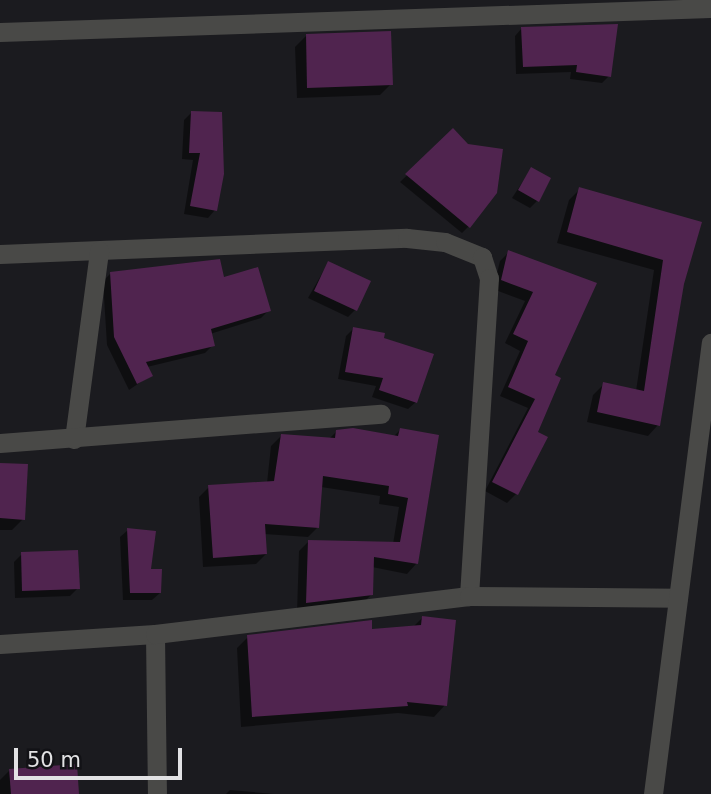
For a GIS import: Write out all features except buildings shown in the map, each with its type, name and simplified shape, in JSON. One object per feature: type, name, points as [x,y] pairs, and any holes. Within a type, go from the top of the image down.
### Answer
[{"type":"street","points":[[0,32],[711,8]]},
{"type":"street","points":[[0,254],[407,238],[445,242],[482,257],[489,278],[469,596]]},
{"type":"street","points":[[74,439],[99,251]]},
{"type":"street","points":[[653,794],[678,598],[706,420],[711,343]]},
{"type":"street","points":[[0,443],[381,414]]},
{"type":"street","points":[[0,644],[155,634],[469,596],[678,598]]},
{"type":"street","points":[[155,634],[157,794]]}]
